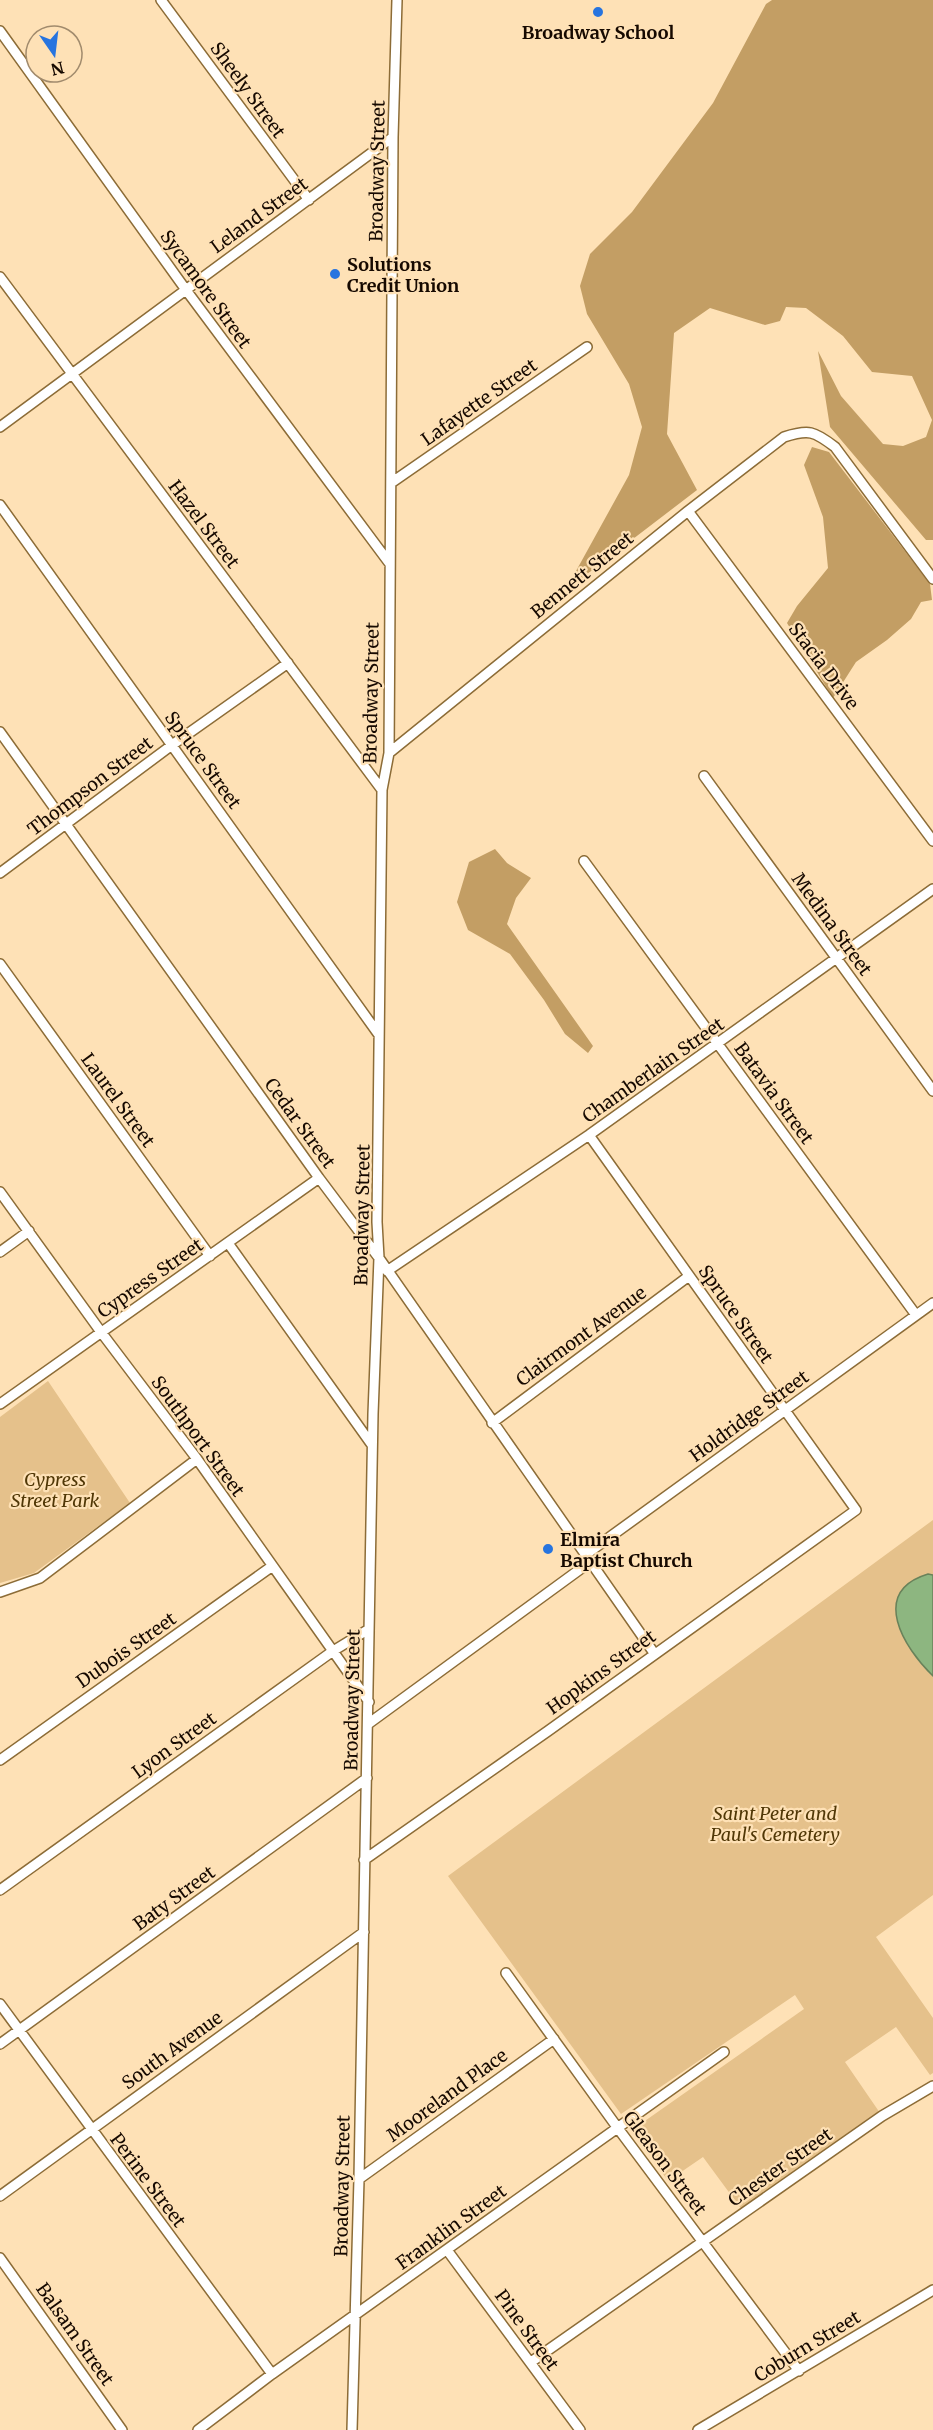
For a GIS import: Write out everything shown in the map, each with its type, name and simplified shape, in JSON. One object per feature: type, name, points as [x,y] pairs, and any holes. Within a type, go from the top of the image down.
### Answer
[{"type":"street","name":"Sheely Street","points":[[161,0],[309,200]]},
{"type":"street","name":"Broadway Street","points":[[352,2430],[369,1702],[372,1445],[379,1258],[377,1222],[382,790],[389,753],[393,137],[397,0]]},
{"type":"street","name":"Sycamore Street","points":[[0,31],[186,290],[390,564]]},
{"type":"street","name":"Leland Street","points":[[0,427],[393,137]]},
{"type":"street","name":"Hazel Street","points":[[0,277],[382,790]]},
{"type":"street","name":"Lafayette Street","points":[[391,483],[587,347]]},
{"type":"street","name":"Bennett Street","points":[[389,753],[688,511],[784,437],[802,431],[816,433],[835,447],[933,579]]},
{"type":"street","name":"Spruce Street","points":[[0,505],[379,1035]]},
{"type":"street","name":"Stacia Drive","points":[[688,511],[933,841]]},
{"type":"street","name":"Thompson Street","points":[[0,873],[172,745],[288,663]]},
{"type":"street","name":"Cedar Street","points":[[0,732],[319,1178],[379,1258],[654,1653]]},
{"type":"street","name":"Medina Street","points":[[704,776],[933,1091]]},
{"type":"street","name":"Batavia Street","points":[[584,861],[916,1315]]},
{"type":"street","name":"Chamberlain Street","points":[[387,1271],[589,1136],[933,889]]},
{"type":"street","name":"Laurel Street","points":[[0,964],[210,1256]]},
{"type":"street","name":"Spruce Street","points":[[589,1136],[856,1510]]},
{"type":"street","name":"Cypress Street","points":[[0,1404],[319,1178]]},
{"type":"street","name":"Southport Street","points":[[0,1192],[369,1702]]},
{"type":"street","points":[[0,1252],[28,1231]]},
{"type":"street","points":[[228,1243],[372,1445]]},
{"type":"street","name":"Clairmont Avenue","points":[[492,1422],[689,1276]]},
{"type":"street","name":"Holdridge Street","points":[[368,1724],[784,1411],[933,1303]]},
{"type":"street","points":[[0,1592],[40,1578],[196,1460]]},
{"type":"street","name":"Hopkins Street","points":[[364,1860],[856,1510]]},
{"type":"street","name":"Dubois Street","points":[[0,1760],[271,1567]]},
{"type":"street","name":"Lyon Street","points":[[0,1890],[333,1651],[369,1629]]},
{"type":"street","name":"Baty Street","points":[[0,2044],[367,1778]]},
{"type":"street","name":"South Avenue","points":[[0,2196],[364,1932]]},
{"type":"street","name":"Gleason Street","points":[[506,1973],[617,2127],[799,2371]]},
{"type":"street","name":"Perine Street","points":[[0,2004],[272,2374]]},
{"type":"street","name":"Mooreland Place","points":[[359,2179],[554,2038]]},
{"type":"street","name":"Franklin Street","points":[[198,2430],[272,2374],[724,2052]]},
{"type":"street","name":"Chester Street","points":[[531,2362],[882,2116],[933,2086]]},
{"type":"street","name":"Pine Street","points":[[447,2250],[580,2430]]},
{"type":"street","name":"Balsam Street","points":[[0,2258],[122,2430]]},
{"type":"street","name":"Coburn Street","points":[[698,2430],[933,2290]]},
{"type":"green space","name":"Cypress Street Park","points":[[48,1381],[130,1503],[34,1573],[0,1583],[0,1417]]},
{"type":"green space","name":"Saint Peter and Paul's Cemetery","points":[[933,1520],[933,1895],[876,1937],[933,2018],[933,2073],[930,2075],[896,2027],[845,2062],[880,2113],[742,2210],[703,2157],[668,2181],[632,2130],[804,2009],[795,1995],[621,2114],[448,1876]]},
{"type":"shaded area","points":[[772,0],[933,0],[933,540],[926,540],[830,427],[818,351],[841,396],[883,444],[903,446],[926,437],[932,420],[912,376],[872,372],[843,336],[806,308],[786,307],[780,321],[765,325],[710,308],[674,333],[667,434],[697,490],[565,591],[629,475],[642,427],[629,384],[587,314],[580,286],[590,254],[632,212],[713,103],[766,4]]},
{"type":"shaded area","points":[[812,447],[829,452],[930,584],[932,600],[921,602],[911,619],[856,662],[833,698],[787,623],[797,606],[828,568],[823,517],[804,465]]},
{"type":"shaded area","points":[[495,849],[507,863],[531,878],[516,898],[507,924],[593,1046],[588,1053],[565,1034],[544,1000],[510,954],[468,930],[457,902],[469,862]]},
{"type":"shaded area","points":[[928,1574],[933,1575],[933,1676],[903,1636],[896,1607],[900,1594],[910,1582]]},
{"type":"place","name":"Broadway School","points":[[598,12]]},
{"type":"place","name":"Solutions Credit Union","points":[[335,274]]},
{"type":"place","name":"Elmira Baptist Church","points":[[548,1549]]}]
